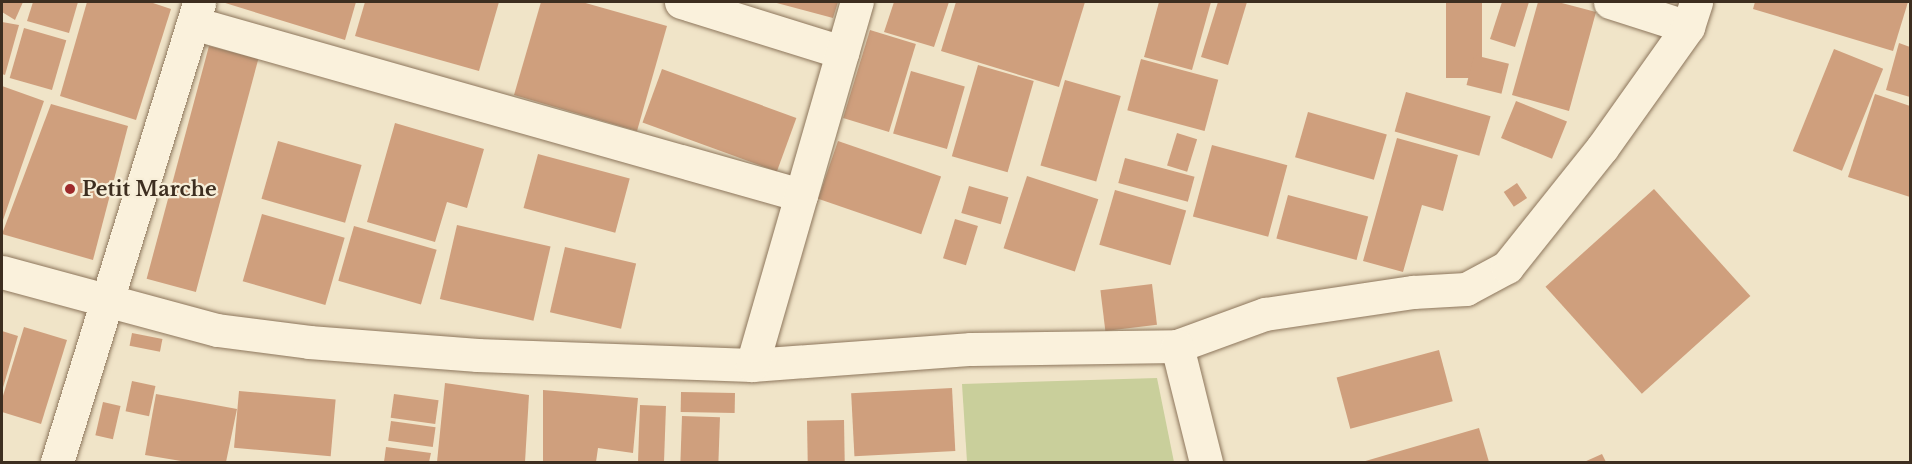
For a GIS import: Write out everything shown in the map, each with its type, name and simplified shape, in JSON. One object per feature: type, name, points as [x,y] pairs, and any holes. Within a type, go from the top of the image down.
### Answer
[{"type":"street","points":[[681,2],[842,52]]},
{"type":"street","points":[[752,365],[857,2]]},
{"type":"street","points":[[2,272],[108,303],[217,330],[309,342],[572,361],[752,365],[971,349],[1177,346],[1265,314],[1413,292],[1466,289],[1507,267],[1602,148],[1692,14],[1610,2]]},
{"type":"street","points":[[57,462],[108,303],[196,12],[801,195]]},
{"type":"street","points":[[1177,346],[1206,462]]},
{"type":"green space","points":[[1157,378],[1174,462],[967,462],[962,384]]},
{"type":"building","points":[[2,2],[23,2],[15,20],[2,12]]},
{"type":"building","points":[[33,2],[78,2],[69,33],[27,21]]},
{"type":"building","points":[[87,2],[150,2],[171,9],[136,120],[60,96]]},
{"type":"building","points":[[222,2],[356,2],[345,40]]},
{"type":"building","points":[[365,2],[499,2],[479,71],[355,36]]},
{"type":"building","points":[[541,2],[582,2],[667,26],[637,131],[514,95]]},
{"type":"building","points":[[773,2],[838,2],[833,18]]},
{"type":"building","points":[[894,2],[949,2],[934,47],[884,32]]},
{"type":"building","points":[[956,2],[1085,2],[1059,87],[941,51]]},
{"type":"building","points":[[1159,2],[1211,2],[1192,70],[1144,57]]},
{"type":"building","points":[[1218,2],[1247,2],[1228,65],[1201,57]]},
{"type":"building","points":[[1446,2],[1482,2],[1482,78],[1446,78]]},
{"type":"building","points":[[1502,2],[1529,2],[1515,47],[1490,39]]},
{"type":"building","points":[[1538,2],[1558,2],[1596,12],[1569,111],[1512,95]]},
{"type":"building","points":[[1755,2],[1908,2],[1893,51],[1753,9]]},
{"type":"building","points":[[2,22],[19,25],[5,75],[2,74]]},
{"type":"building","points":[[24,28],[66,40],[52,90],[10,78]]},
{"type":"building","points":[[870,30],[916,44],[889,132],[843,118]]},
{"type":"building","points":[[1899,43],[1910,47],[1910,97],[1886,90]]},
{"type":"building","points":[[209,46],[258,59],[196,292],[147,279]]},
{"type":"building","points":[[1834,49],[1883,69],[1842,171],[1793,151]]},
{"type":"building","points":[[1474,55],[1509,64],[1501,94],[1467,85]]},
{"type":"building","points":[[1141,59],[1218,80],[1205,131],[1127,110]]},
{"type":"building","points":[[978,65],[1034,81],[1008,172],[952,156]]},
{"type":"building","points":[[662,69],[796,118],[777,171],[643,123]]},
{"type":"building","points":[[911,71],[965,86],[947,149],[893,133]]},
{"type":"building","points":[[1065,80],[1121,96],[1096,182],[1040,166]]},
{"type":"building","points":[[2,86],[44,101],[2,223]]},
{"type":"building","points":[[1406,92],[1491,116],[1479,156],[1395,131]]},
{"type":"building","points":[[1875,94],[1910,106],[1910,197],[1848,177]]},
{"type":"building","points":[[1516,101],[1567,122],[1552,159],[1501,138]]},
{"type":"building","points":[[51,104],[128,126],[93,260],[2,234]]},
{"type":"building","points":[[1308,112],[1387,135],[1374,180],[1295,157]]},
{"type":"building","points":[[395,123],[484,149],[467,208],[447,202],[435,242],[367,222]]},
{"type":"building","points":[[1177,133],[1197,139],[1187,172],[1167,166]]},
{"type":"building","points":[[1397,138],[1458,155],[1443,211],[1422,205],[1403,272],[1363,261]]},
{"type":"building","points":[[278,141],[362,165],[345,223],[261,199]]},
{"type":"building","points":[[838,141],[941,176],[921,234],[818,199]]},
{"type":"building","points":[[1212,145],[1287,165],[1268,237],[1193,216]]},
{"type":"building","points":[[538,154],[630,179],[615,233],[524,208]]},
{"type":"building","points":[[1125,158],[1195,177],[1188,202],[1118,183]]},
{"type":"building","points":[[1027,176],[1098,199],[1075,271],[1004,248]]},
{"type":"building","points":[[1517,183],[1527,198],[1514,207],[1504,192]]},
{"type":"building","points":[[969,186],[1008,197],[1001,224],[961,213]]},
{"type":"building","points":[[1654,189],[1750,296],[1642,394],[1546,287]]},
{"type":"building","points":[[1115,190],[1186,210],[1170,265],[1099,245]]},
{"type":"building","points":[[1288,195],[1368,216],[1357,260],[1276,238]]},
{"type":"building","points":[[262,214],[345,238],[325,305],[243,281]]},
{"type":"building","points":[[955,219],[978,226],[966,265],[943,258]]},
{"type":"building","points":[[457,225],[551,247],[533,321],[440,299]]},
{"type":"building","points":[[354,226],[437,250],[421,304],[338,281]]},
{"type":"building","points":[[565,247],[636,263],[621,329],[550,312]]},
{"type":"building","points":[[1152,284],[1157,325],[1105,331],[1100,290]]},
{"type":"building","points":[[24,327],[67,340],[41,424],[2,412],[2,399]]},
{"type":"building","points":[[2,331],[18,336],[2,391]]},
{"type":"building","points":[[132,333],[162,339],[160,352],[130,346]]},
{"type":"building","points":[[1439,350],[1453,401],[1350,429],[1337,377]]},
{"type":"building","points":[[132,381],[155,386],[149,416],[126,411]]},
{"type":"building","points":[[445,383],[529,395],[525,462],[437,462]]},
{"type":"building","points":[[952,388],[955,451],[854,456],[851,393]]},
{"type":"building","points":[[543,390],[638,398],[633,453],[598,448],[596,462],[543,462]]},
{"type":"building","points":[[239,391],[336,399],[331,456],[234,448]]},
{"type":"building","points":[[681,392],[735,393],[735,413],[681,412]]},
{"type":"building","points":[[156,394],[237,409],[226,462],[187,462],[145,455]]},
{"type":"building","points":[[394,394],[439,400],[435,424],[391,418]]},
{"type":"building","points":[[103,402],[121,406],[113,439],[95,435]]},
{"type":"building","points":[[640,405],[666,406],[664,462],[638,462]]},
{"type":"building","points":[[682,416],[720,417],[718,462],[680,462]]},
{"type":"building","points":[[844,420],[845,462],[808,462],[807,421]]},
{"type":"building","points":[[391,421],[436,427],[433,447],[388,441]]},
{"type":"building","points":[[1479,428],[1489,462],[1362,462]]},
{"type":"building","points":[[386,447],[431,453],[429,462],[384,462]]},
{"type":"building","points":[[1602,454],[1606,462],[1584,462]]},
{"type":"place","name":"Petit Marche","points":[[70,189]]}]
